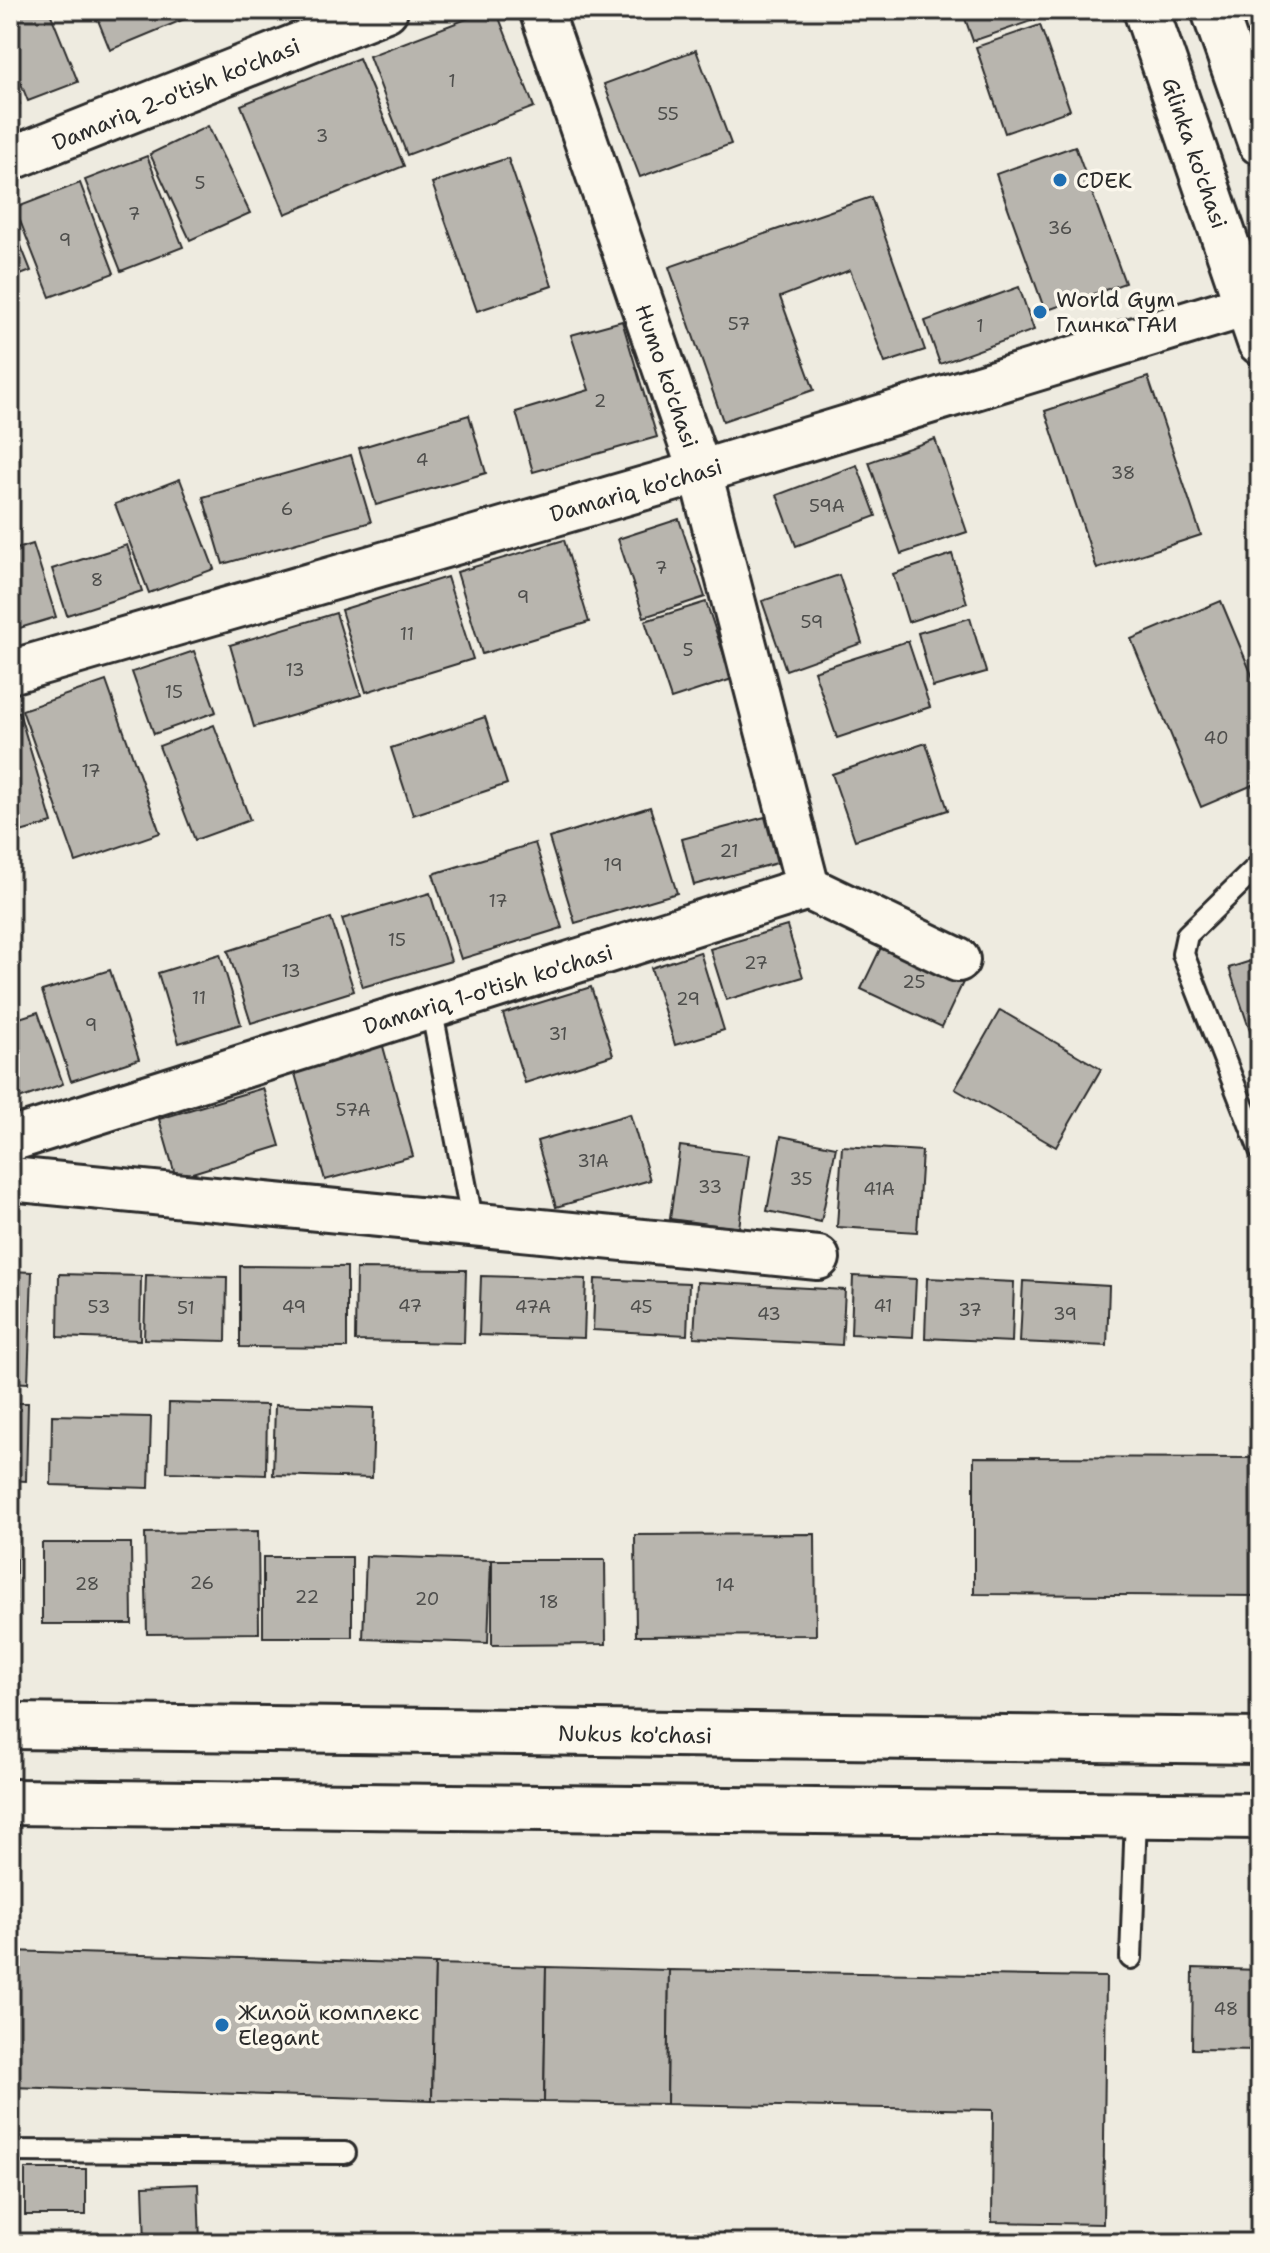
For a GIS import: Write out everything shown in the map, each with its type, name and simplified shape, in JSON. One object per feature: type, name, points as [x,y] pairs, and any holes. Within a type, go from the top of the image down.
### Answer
[{"type":"main road","name":"Glinka ko'chasi","points":[[1146,10],[1256,316]]},
{"type":"main road","points":[[1214,10],[1260,142]]},
{"type":"main road","name":"Nukus ko'chasi","points":[[10,1726],[1260,1741]]},
{"type":"main road","points":[[10,1802],[1260,1816]]},
{"type":"street","name":"Damariq 2-o'tish ko'chasi","points":[[10,159],[386,10]]},
{"type":"street","name":"Humo ko'chasi","points":[[541,10],[700,472],[808,888]]},
{"type":"street","name":"Damariq ko'chasi","points":[[10,672],[700,472],[1256,316]]},
{"type":"street","points":[[808,888],[958,960]]},
{"type":"street","name":"Damariq 1-o'tish ko'chasi","points":[[10,1140],[808,888]]},
{"type":"street","points":[[10,1179],[818,1258]]},
{"type":"lane","points":[[1260,864],[1187,935],[1183,954],[1260,1150]]},
{"type":"lane","points":[[431,1007],[473,1224]]},
{"type":"lane","points":[[1131,1958],[1136,1815]]},
{"type":"lane","points":[[10,2151],[345,2153]]},
{"type":"building","points":[[10,10],[49,10],[78,82],[28,101],[10,56]]},
{"type":"building","points":[[94,10],[206,10],[110,50]]},
{"type":"building","points":[[496,10],[534,107],[407,155],[369,56]]},
{"type":"building","points":[[962,10],[1034,10],[1037,19],[973,41]]},
{"type":"building","points":[[1040,25],[1070,110],[1005,133],[976,47]]},
{"type":"building","points":[[696,50],[731,144],[640,177],[604,84]]},
{"type":"building","points":[[359,58],[404,166],[285,214],[241,105]]},
{"type":"building","points":[[10,78],[20,104],[10,108]]},
{"type":"building","points":[[208,126],[250,213],[190,240],[150,154]]},
{"type":"building","points":[[1075,146],[1125,283],[1045,311],[996,174]]},
{"type":"building","points":[[147,156],[183,247],[121,271],[85,180]]},
{"type":"building","points":[[508,158],[552,286],[477,311],[432,183]]},
{"type":"building","points":[[80,183],[114,273],[50,297],[15,208]]},
{"type":"building","points":[[871,197],[925,350],[885,363],[850,270],[780,297],[814,390],[723,421],[669,267]]},
{"type":"building","points":[[10,218],[31,271],[10,279]]},
{"type":"building","points":[[1019,287],[1034,330],[940,364],[925,321]]},
{"type":"building","points":[[622,321],[657,437],[533,472],[516,412],[589,390],[571,335]]},
{"type":"building","points":[[1148,377],[1201,535],[1097,569],[1045,411]]},
{"type":"building","points":[[469,415],[486,473],[376,505],[359,448]]},
{"type":"building","points":[[935,439],[967,532],[901,554],[869,462]]},
{"type":"building","points":[[351,455],[371,522],[223,564],[203,497]]},
{"type":"building","points":[[857,465],[876,516],[796,546],[777,495]]},
{"type":"building","points":[[180,479],[214,569],[149,593],[115,504]]},
{"type":"building","points":[[679,519],[705,597],[644,617],[618,539]]},
{"type":"building","points":[[564,540],[589,622],[482,654],[457,572]]},
{"type":"building","points":[[33,544],[56,617],[10,631],[10,551]]},
{"type":"building","points":[[127,545],[142,591],[67,615],[52,569]]},
{"type":"building","points":[[952,554],[967,603],[908,622],[893,574]]},
{"type":"building","points":[[839,575],[862,643],[786,670],[762,601]]},
{"type":"building","points":[[447,577],[473,659],[366,692],[341,610]]},
{"type":"building","points":[[1221,601],[1260,694],[1260,782],[1201,807],[1131,639]]},
{"type":"building","points":[[706,602],[732,679],[671,699],[645,621]]},
{"type":"building","points":[[336,613],[361,695],[254,727],[230,645]]},
{"type":"building","points":[[970,618],[986,672],[933,687],[918,633]]},
{"type":"building","points":[[908,641],[930,707],[837,738],[814,671]]},
{"type":"building","points":[[194,651],[216,712],[154,734],[132,672]]},
{"type":"building","points":[[106,681],[160,833],[76,862],[22,710]]},
{"type":"building","points":[[19,712],[52,823],[10,835],[10,714]]},
{"type":"building","points":[[485,717],[507,784],[413,815],[391,748]]},
{"type":"building","points":[[214,725],[250,820],[195,840],[159,746]]},
{"type":"building","points":[[926,743],[948,810],[855,840],[832,774]]},
{"type":"building","points":[[650,807],[677,893],[575,923],[549,838]]},
{"type":"building","points":[[765,817],[777,863],[694,885],[682,839]]},
{"type":"building","points":[[535,843],[562,928],[461,959],[433,874]]},
{"type":"building","points":[[430,893],[451,961],[363,987],[342,919]]},
{"type":"building","points":[[331,918],[354,991],[251,1023],[228,951]]},
{"type":"building","points":[[787,926],[803,977],[726,1000],[710,949]]},
{"type":"building","points":[[886,937],[966,976],[942,1027],[861,989]]},
{"type":"building","points":[[700,952],[724,1030],[675,1045],[651,968]]},
{"type":"building","points":[[220,954],[241,1024],[179,1043],[158,973]]},
{"type":"building","points":[[1260,958],[1260,1061],[1229,968]]},
{"type":"building","points":[[110,970],[139,1059],[71,1081],[42,991]]},
{"type":"building","points":[[591,987],[613,1055],[525,1083],[503,1014]]},
{"type":"building","points":[[1000,1010],[1101,1069],[1056,1147],[955,1089]]},
{"type":"building","points":[[38,1012],[63,1084],[10,1102],[10,1021]]},
{"type":"building","points":[[381,1039],[413,1156],[325,1180],[292,1063]]},
{"type":"building","points":[[263,1088],[280,1146],[176,1178],[159,1119]]},
{"type":"building","points":[[630,1114],[650,1180],[556,1207],[537,1141]]},
{"type":"building","points":[[781,1136],[836,1147],[821,1222],[767,1211]]},
{"type":"building","points":[[680,1146],[749,1155],[739,1228],[670,1219]]},
{"type":"building","points":[[842,1146],[922,1151],[917,1232],[837,1227]]},
{"type":"building","points":[[240,1266],[347,1267],[347,1348],[240,1347]]},
{"type":"building","points":[[356,1269],[466,1270],[464,1343],[355,1341]]},
{"type":"building","points":[[10,1271],[32,1272],[28,1383],[10,1382]]},
{"type":"building","points":[[59,1274],[141,1276],[140,1340],[58,1337]]},
{"type":"building","points":[[146,1275],[227,1277],[226,1341],[144,1339]]},
{"type":"building","points":[[481,1276],[586,1279],[584,1338],[479,1335]]},
{"type":"building","points":[[853,1276],[916,1279],[913,1337],[851,1334]]},
{"type":"building","points":[[927,1278],[1014,1282],[1012,1342],[925,1338]]},
{"type":"building","points":[[595,1279],[689,1283],[687,1335],[593,1330]]},
{"type":"building","points":[[1023,1281],[1109,1286],[1107,1346],[1020,1342]]},
{"type":"building","points":[[697,1282],[845,1290],[842,1345],[694,1337]]},
{"type":"building","points":[[10,1403],[28,1403],[26,1481],[10,1480]]},
{"type":"building","points":[[169,1403],[267,1405],[266,1475],[167,1472]]},
{"type":"building","points":[[275,1405],[374,1408],[372,1478],[273,1475]]},
{"type":"building","points":[[52,1415],[151,1417],[149,1488],[51,1485]]},
{"type":"building","points":[[974,1457],[1260,1458],[1260,1596],[974,1594]]},
{"type":"building","points":[[10,1519],[16,1519],[16,1632],[10,1632]]},
{"type":"building","points":[[258,1531],[259,1633],[147,1634],[145,1533]]},
{"type":"building","points":[[815,1534],[816,1635],[636,1636],[635,1535]]},
{"type":"building","points":[[42,1543],[131,1543],[132,1624],[42,1624]]},
{"type":"building","points":[[366,1556],[491,1560],[488,1643],[363,1639]]},
{"type":"building","points":[[263,1557],[352,1557],[352,1637],[263,1637]]},
{"type":"building","points":[[492,1560],[605,1560],[606,1644],[492,1645]]},
{"type":"building","name":"Жилой комплекс Elegant","points":[[10,1951],[435,1964],[432,2100],[10,2087]]},
{"type":"building","points":[[435,1964],[546,1967],[544,2102],[432,2100]]},
{"type":"building","points":[[546,1967],[669,1970],[667,2104],[544,2102]]},
{"type":"building","points":[[1193,1968],[1260,1970],[1260,2050],[1192,2049]]},
{"type":"building","points":[[669,1970],[1106,1977],[1103,2224],[992,2222],[993,2110],[667,2104]]},
{"type":"building","points":[[25,2169],[86,2169],[86,2215],[25,2215]]},
{"type":"building","points":[[198,2184],[200,2243],[145,2243],[143,2186]]},
{"type":"building","points":[[1260,2230],[1260,2243],[1250,2243],[1250,2231]]},
{"type":"place","name":"CDEK","points":[[1060,180]]},
{"type":"place","name":"World Gym Глинка ГАИ","points":[[1040,312]]},
{"type":"place","name":"Жилой комплекс Elegant","points":[[222,2025]]}]
